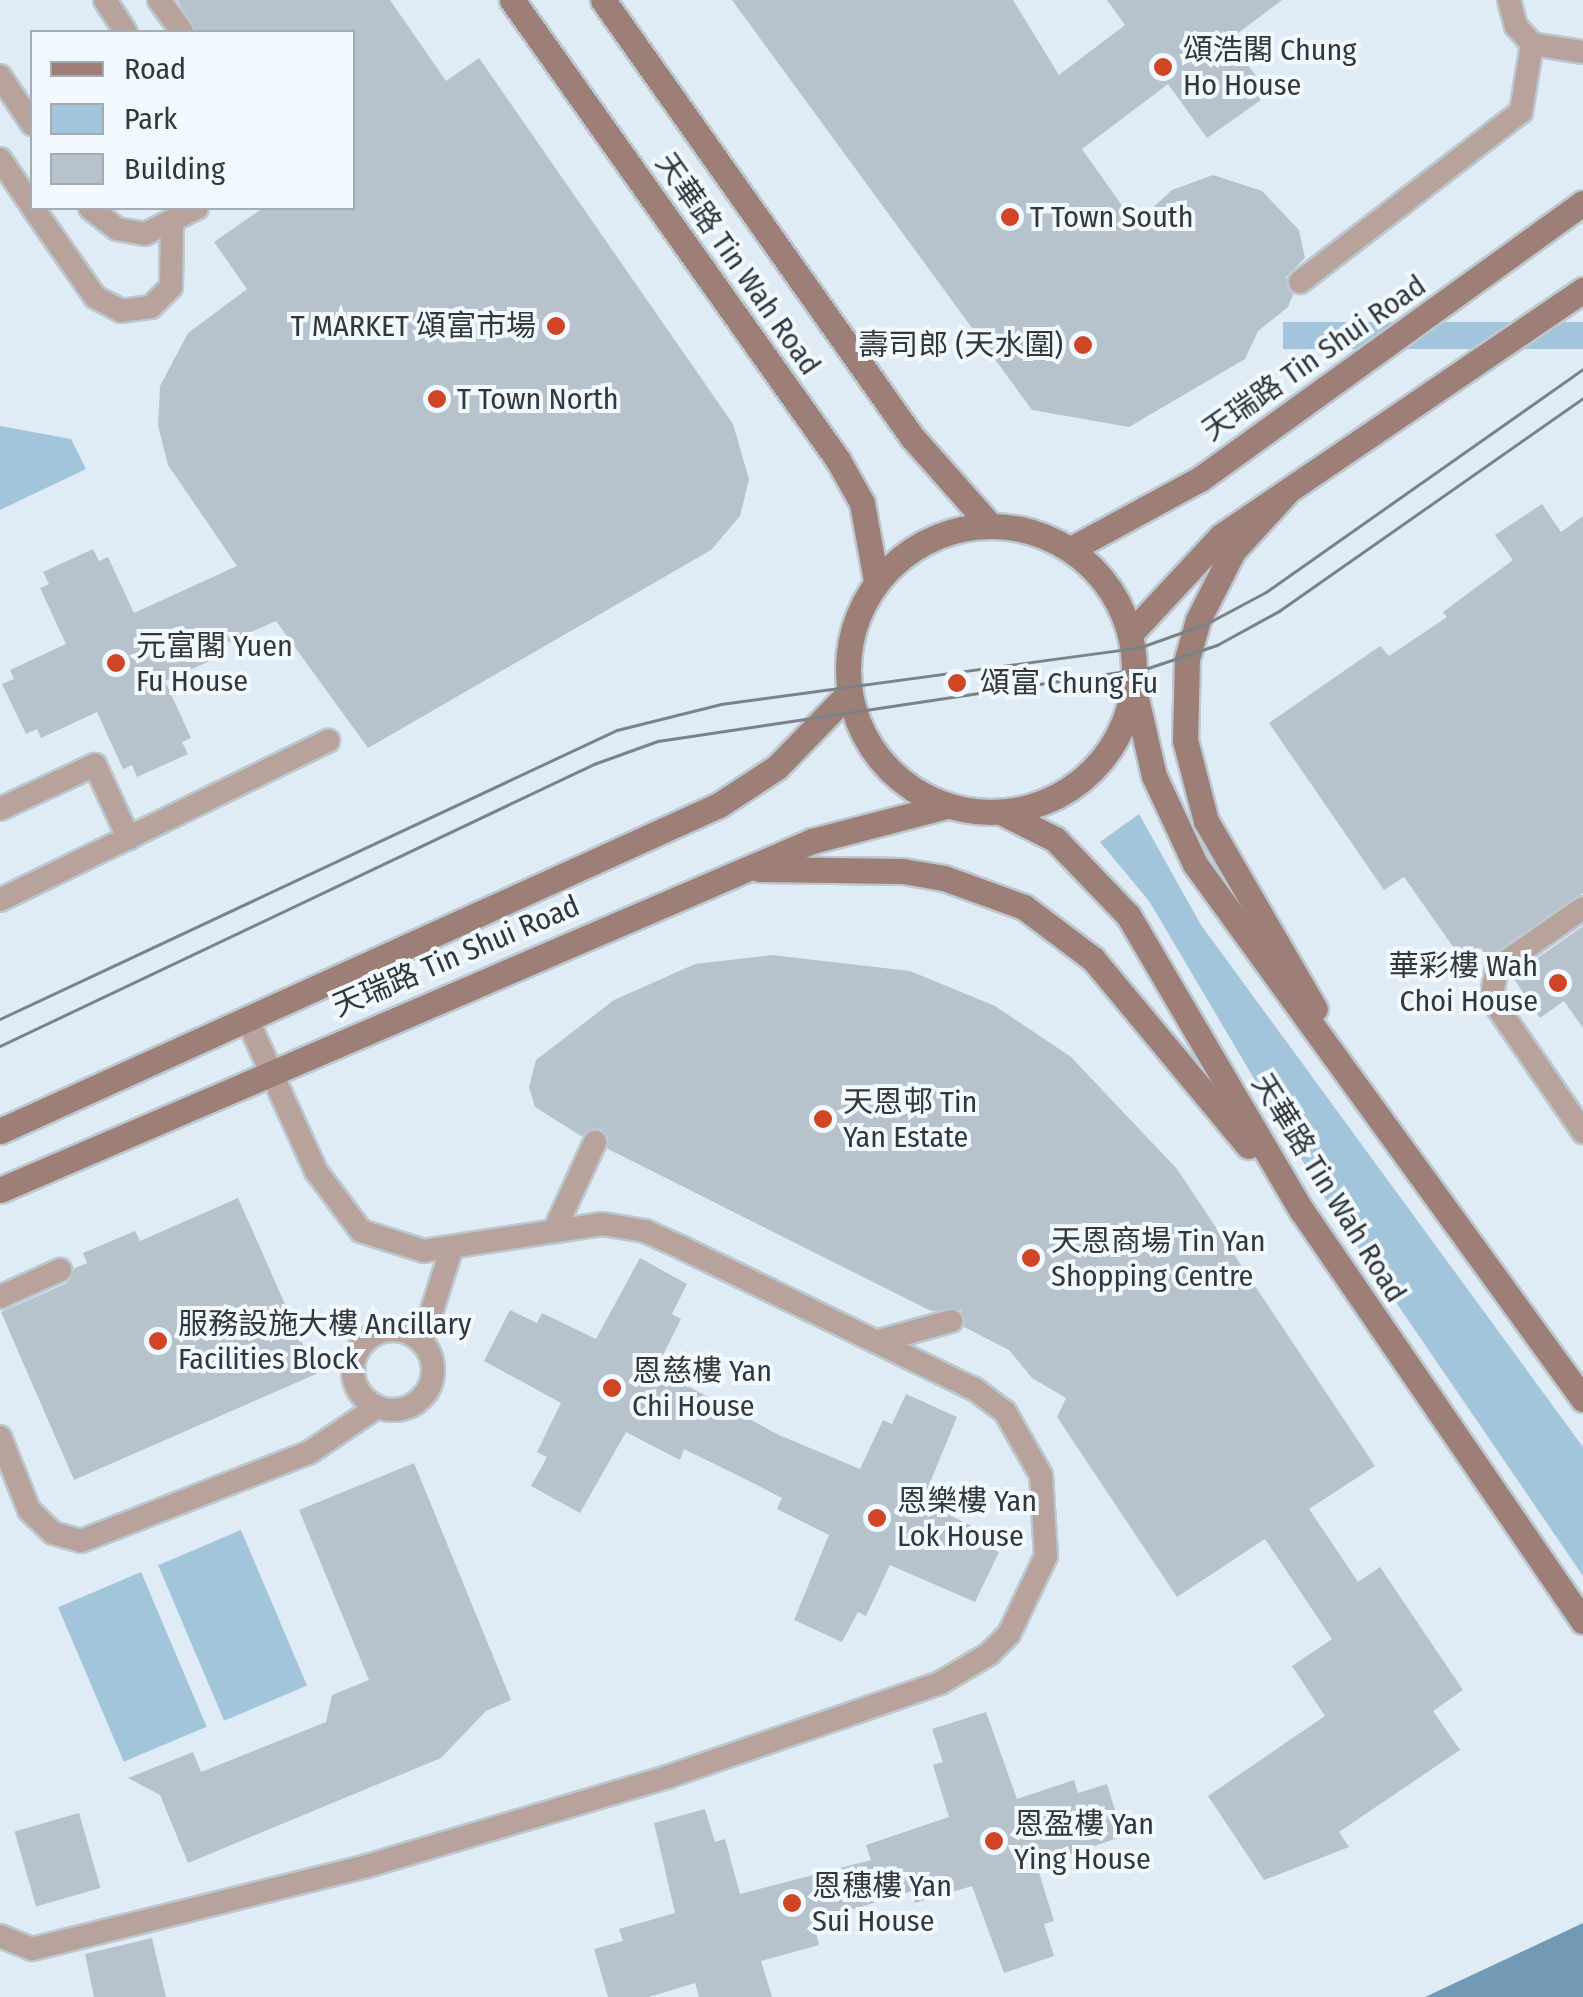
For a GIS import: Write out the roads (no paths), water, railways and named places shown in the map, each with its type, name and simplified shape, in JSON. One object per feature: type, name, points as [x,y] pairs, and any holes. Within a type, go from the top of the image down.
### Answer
[{"type":"main road","name":"天華路 Tin Wah Road","points":[[512,0],[838,460],[862,503],[876,581]]},
{"type":"main road","name":"天華路 Tin Wah Road","points":[[603,0],[912,437],[989,524]]},
{"type":"main road","name":"天瑞路 Tin Shui Road","points":[[1071,549],[1200,479],[1583,203]]},
{"type":"main road","points":[[1130,632],[1192,562],[1583,290]]},
{"type":"main road","points":[[1286,493],[1232,551],[1198,620],[1187,659],[1184,740],[1206,821],[1396,1144]]},
{"type":"main road","points":[[1134,688],[1124,726],[1076,786],[1041,804],[1004,813],[946,806],[893,774],[858,723],[849,693],[848,656],[876,581],[933,538],[989,524],[1044,535],[1071,549],[1098,572],[1130,632],[1134,688],[1154,776],[1195,864],[1583,1398]]},
{"type":"main road","name":"天瑞路 Tin Shui Road","points":[[0,1131],[719,805],[777,766],[849,693]]},
{"type":"main road","name":"天瑞路 Tin Shui Road","points":[[0,1190],[749,868],[845,830],[946,806]]},
{"type":"main road","name":"天華路 Tin Wah Road","points":[[1004,813],[1055,839],[1128,915],[1302,1211],[1583,1621]]},
{"type":"main road","points":[[749,868],[903,871],[972,886],[1024,907],[1093,959],[1302,1211]]},
{"type":"lane","points":[[105,0],[125,30]]},
{"type":"lane","points":[[159,0],[181,30]]},
{"type":"lane","points":[[1509,0],[1516,26],[1532,44],[1583,52]]},
{"type":"lane","points":[[1300,282],[1520,112],[1532,44]]},
{"type":"lane","points":[[0,76],[30,121]]},
{"type":"lane","points":[[0,159],[30,203]]},
{"type":"lane","points":[[35,210],[95,297],[121,312],[150,307],[170,286],[172,225]]},
{"type":"lane","points":[[93,210],[130,233],[172,225],[194,210]]},
{"type":"lane","points":[[0,873],[5,897],[328,741]]},
{"type":"lane","points":[[0,809],[95,766],[129,839]]},
{"type":"lane","points":[[1583,908],[1497,968],[1491,998],[1583,1132]]},
{"type":"lane","points":[[0,1936],[32,1948],[367,1866],[667,1777],[966,1671],[1010,1634],[1038,1584],[1049,1529],[1041,1475],[1018,1426],[991,1400],[645,1231],[602,1224],[555,1229],[451,1250],[398,1248],[347,1218],[316,1171],[248,1021]]},
{"type":"lane","points":[[555,1229],[594,1142]]},
{"type":"lane","points":[[422,1342],[451,1250]]},
{"type":"lane","points":[[0,1297],[60,1270]]},
{"type":"lane","points":[[876,1342],[902,1340],[951,1321]]},
{"type":"lane","points":[[0,1437],[40,1523],[81,1541],[310,1452],[377,1406],[404,1408],[426,1393],[433,1367],[422,1342],[399,1330],[364,1341],[353,1377],[377,1406]]},
{"type":"tram line","points":[[0,1019],[617,730],[721,704],[1141,647],[1206,624],[1266,592],[1583,369]]},
{"type":"tram line","points":[[0,1046],[594,764],[658,741],[1148,668],[1217,645],[1279,611],[1583,398]]},
{"type":"place","name":"頌浩閣 Chung Ho House","points":[[1163,67]]},
{"type":"place","name":"T Town South","points":[[1010,217]]},
{"type":"place","name":"T MARKET 頌富市場","points":[[556,326]]},
{"type":"place","name":"壽司郎 (天水圍)","points":[[1083,345]]},
{"type":"place","name":"T Town North","points":[[437,399]]},
{"type":"place","name":"元富閣 Yuen Fu House","points":[[116,663]]},
{"type":"place","name":"頌富 Chung Fu","points":[[957,683]]},
{"type":"place","name":"華彩樓 Wah Choi House","points":[[1558,983]]},
{"type":"place","name":"天恩邨 Tin Yan Estate","points":[[823,1119]]},
{"type":"place","name":"天恩商場 Tin Yan Shopping Centre","points":[[1031,1258]]},
{"type":"place","name":"服務設施大樓 Ancillary Facilities Block","points":[[158,1341]]},
{"type":"place","name":"恩慈樓 Yan Chi House","points":[[612,1388]]},
{"type":"place","name":"恩樂樓 Yan Lok House","points":[[877,1518]]},
{"type":"place","name":"恩盈樓 Yan Ying House","points":[[994,1841]]},
{"type":"place","name":"恩穗樓 Yan Sui House","points":[[792,1903]]}]
